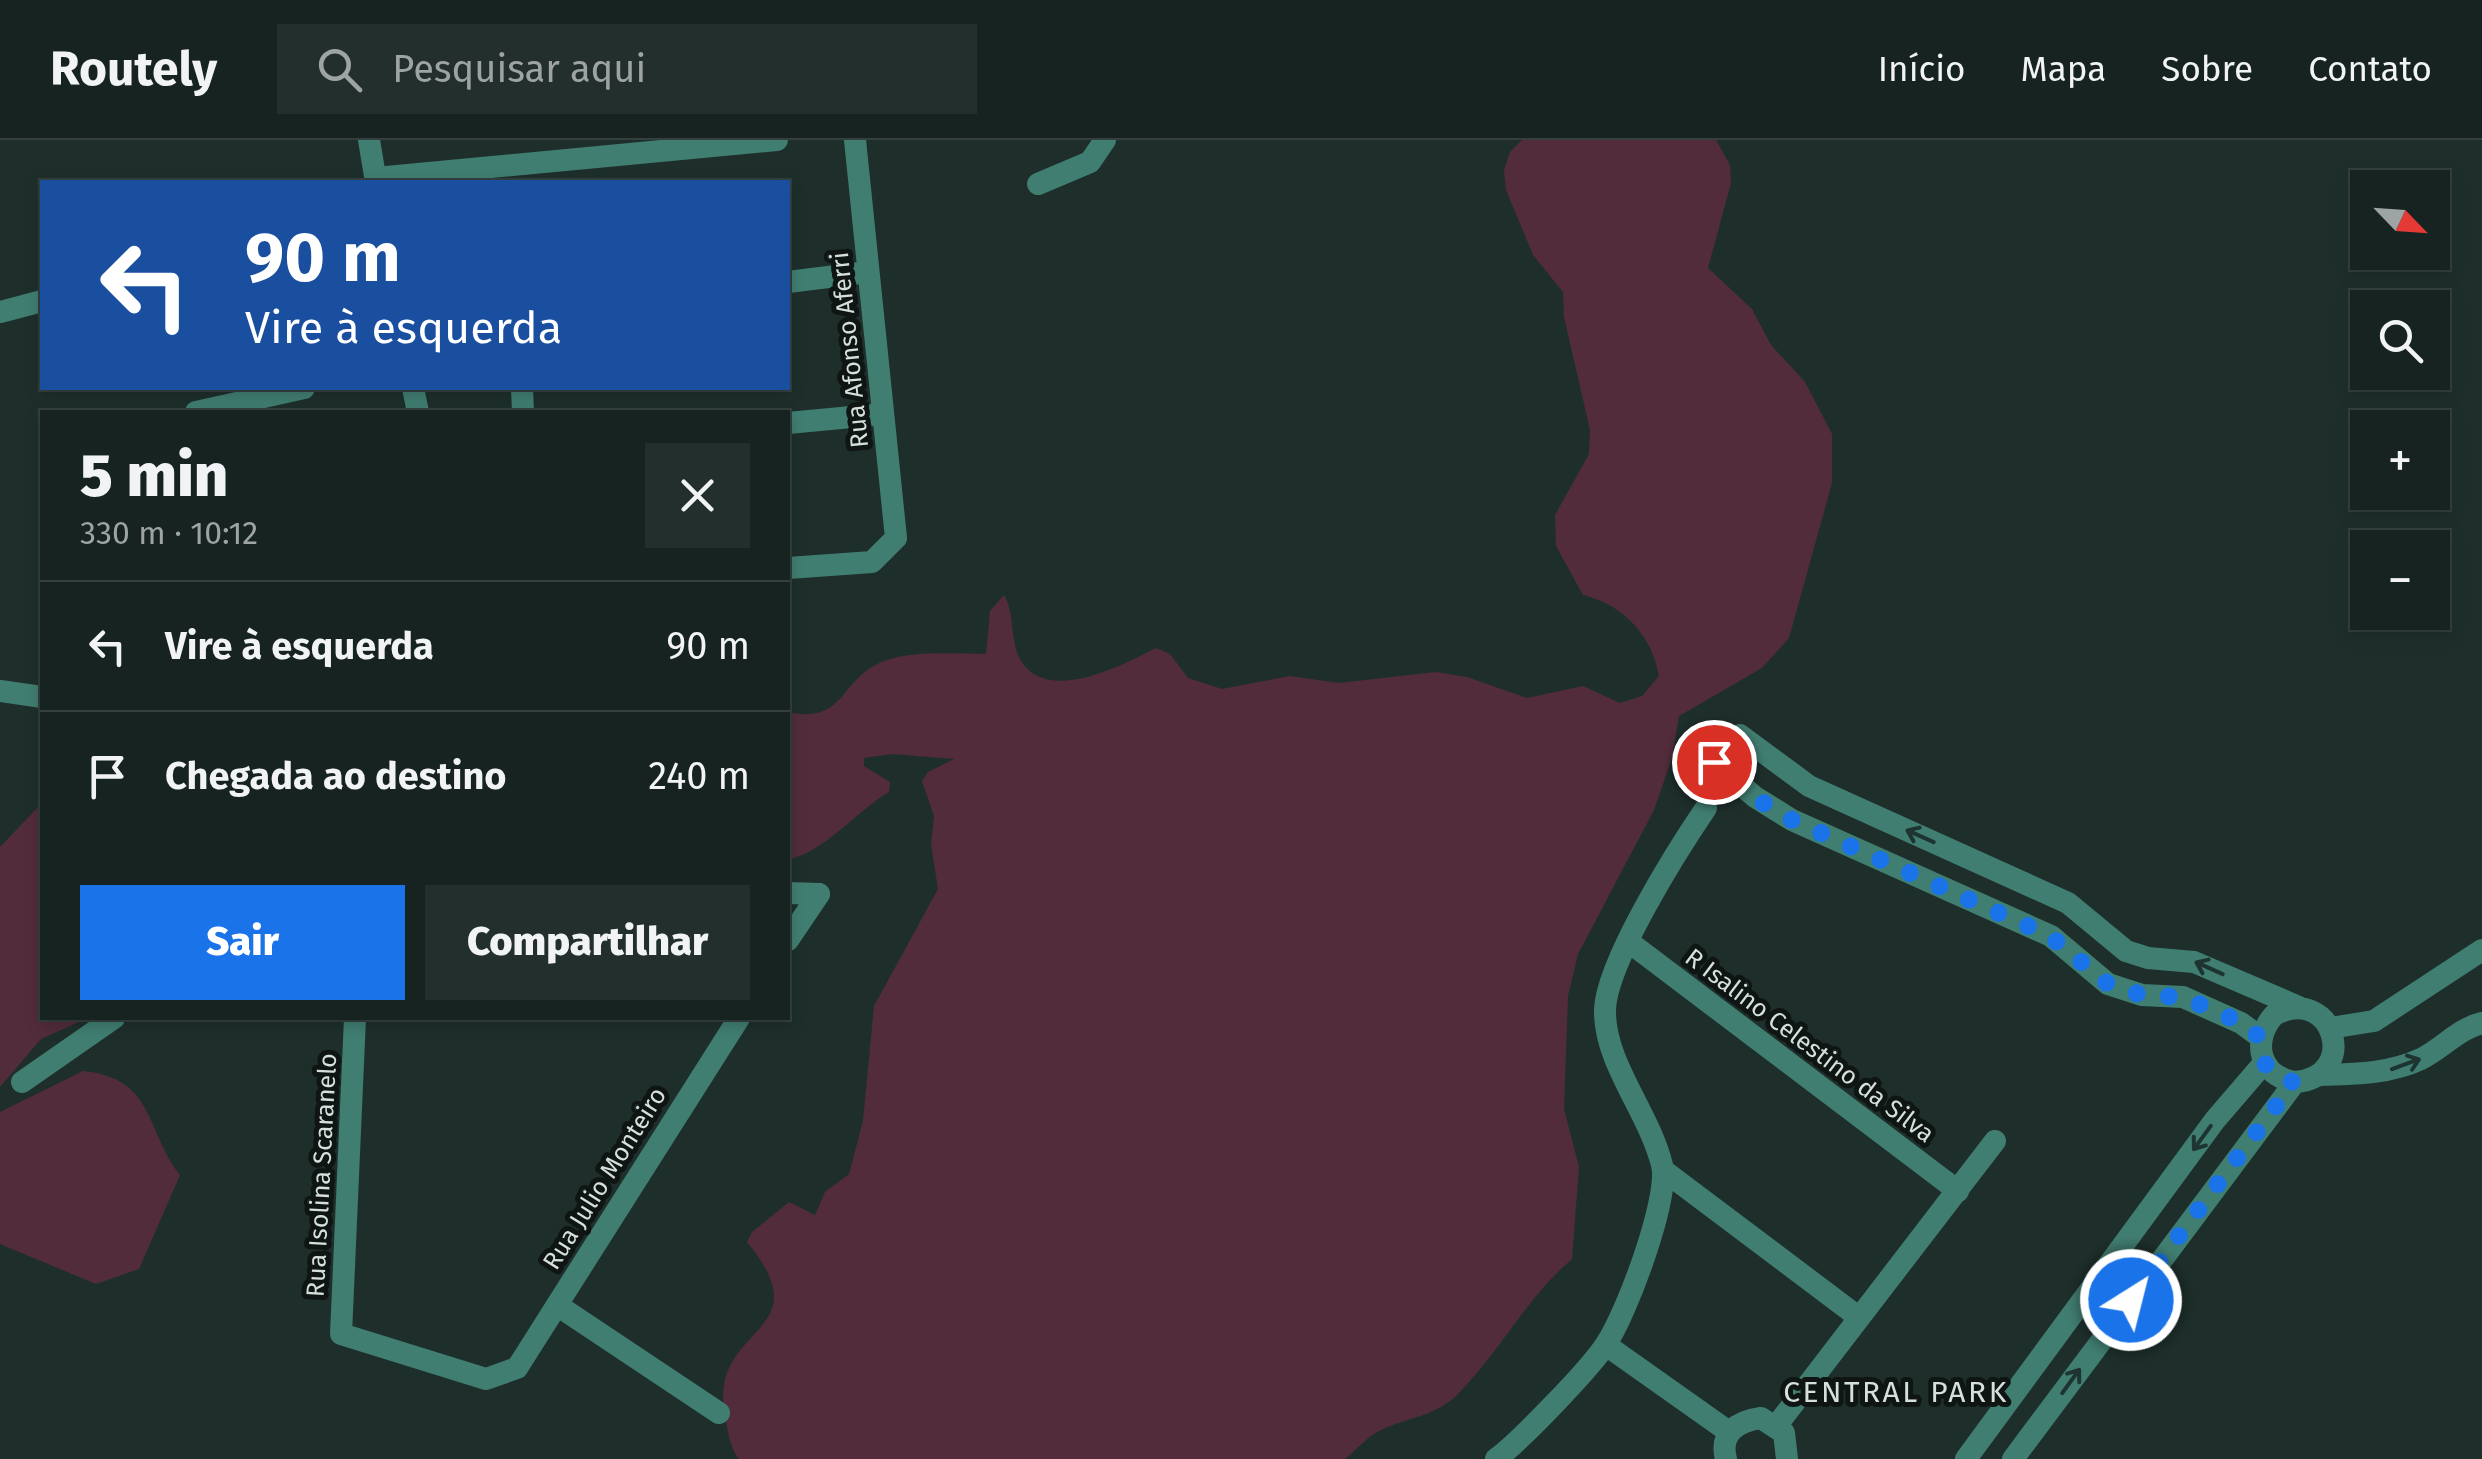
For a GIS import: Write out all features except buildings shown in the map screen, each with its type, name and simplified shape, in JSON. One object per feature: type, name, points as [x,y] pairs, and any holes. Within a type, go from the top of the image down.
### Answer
[{"type":"street","points":[[369,140],[376,180],[778,140]]},
{"type":"street","name":"Rua Afonso Aferri","points":[[790,568],[872,562],[887,552],[896,538],[854,140]]},
{"type":"street","points":[[1038,184],[1090,162],[1105,140]]},
{"type":"street","points":[[790,282],[868,272]]},
{"type":"street","points":[[0,312],[40,302]]},
{"type":"street","points":[[205,410],[295,390]]},
{"type":"street","points":[[790,423],[883,414]]},
{"type":"street","points":[[0,691],[40,697]]},
{"type":"street","points":[[2260,1037],[2240,1022],[2183,997],[2142,995],[2108,984],[2050,936],[1792,820],[1755,798],[1714,762],[1740,736],[1776,767],[1808,786],[2068,903],[2126,950],[2148,958],[2194,962],[2299,1008],[2312,1010],[2330,1028],[2334,1053],[2320,1075]]},
{"type":"street","points":[[1499,1458],[1606,1345],[1642,1260],[1664,1170],[1652,1131],[1614,1057],[1605,1024],[1612,972],[1706,808]]},
{"type":"street","points":[[790,893],[819,894],[790,937]]},
{"type":"street","name":"R Isalino Celestino da Silva","points":[[1629,942],[1958,1191]]},
{"type":"street","points":[[2330,1028],[2374,1021],[2482,950]]},
{"type":"street","points":[[2299,1008],[2274,1015],[2260,1037],[2264,1063],[2276,1077],[2294,1082],[2320,1075],[2390,1070],[2423,1058],[2468,1026],[2482,1023]]},
{"type":"street","points":[[22,1082],[111,1020]]},
{"type":"street","name":"Rua Isolina Scaranelo","points":[[355,1020],[341,1334],[486,1380],[516,1368]]},
{"type":"street","name":"Rua Julio Monteiro","points":[[516,1368],[737,1020]]},
{"type":"street","points":[[1966,1459],[2204,1135],[2264,1063]]},
{"type":"street","points":[[2013,1459],[2294,1082]]},
{"type":"street","points":[[1784,1442],[1858,1316],[1995,1141]]},
{"type":"street","points":[[1664,1170],[1858,1316]]},
{"type":"street","points":[[557,1305],[719,1413]]},
{"type":"street","points":[[1606,1345],[1729,1432]]},
{"type":"street","points":[[1726,1459],[1724,1449],[1729,1432],[1743,1420],[1761,1418],[1808,1459]]},
{"type":"shaded area","points":[[1522,140],[1716,140],[1730,165],[1731,183],[1708,268],[1752,309],[1771,345],[1805,382],[1832,434],[1832,483],[1789,638],[1762,668],[1679,716],[1672,758],[1654,810],[1578,954],[1568,996],[1564,1109],[1579,1167],[1572,1259],[1541,1291],[1457,1395],[1430,1412],[1376,1433],[1345,1459],[739,1459],[728,1433],[724,1385],[732,1363],[770,1314],[774,1296],[768,1273],[747,1242],[752,1232],[789,1202],[815,1215],[825,1192],[849,1174],[863,1121],[874,1006],[938,889],[931,844],[934,816],[922,781],[928,772],[954,759],[892,754],[864,758],[864,766],[890,782],[889,792],[828,840],[790,859],[790,712],[821,712],[870,668],[884,661],[921,654],[986,654],[990,611],[1004,595],[1019,657],[1031,672],[1046,679],[1084,678],[1156,648],[1170,654],[1188,678],[1222,689],[1290,676],[1339,683],[1436,672],[1467,677],[1527,698],[1583,686],[1620,703],[1642,696],[1659,676],[1650,647],[1633,623],[1610,606],[1583,595],[1556,546],[1555,515],[1589,454],[1590,430],[1564,317],[1563,292],[1533,255],[1506,190],[1504,170],[1510,152]]},
{"type":"shaded area","points":[[40,805],[40,1020],[84,1020],[41,1039],[0,1087],[0,847]]},
{"type":"shaded area","points":[[83,1071],[124,1084],[136,1095],[180,1175],[139,1269],[96,1284],[0,1244],[0,1112]]},
{"type":"district","name":"CENTRAL PARK","points":[[1896,1392]]},
{"type":"route","points":[[1714,762],[1755,798],[1792,820],[2050,936],[2108,984],[2142,995],[2183,997],[2240,1022],[2260,1037],[2264,1063],[2276,1077],[2294,1082],[2131,1300]]}]
